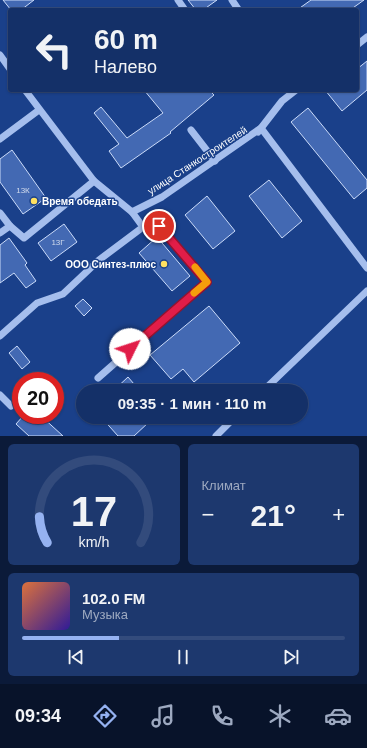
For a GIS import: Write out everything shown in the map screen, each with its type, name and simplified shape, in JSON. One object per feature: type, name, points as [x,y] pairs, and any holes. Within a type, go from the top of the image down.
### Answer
[{"type":"lane","points":[[359,43],[367,37]]},
{"type":"lane","points":[[0,55],[8,66]]},
{"type":"lane","points":[[26,92],[94,181],[132,212],[143,227]]},
{"type":"lane","points":[[258,132],[282,101],[293,92]]},
{"type":"lane","points":[[0,139],[39,110]]},
{"type":"lane","name":"улица Станкостроителей","points":[[132,212],[162,197],[258,132],[261,128],[366,265]]},
{"type":"lane","points":[[192,130],[215,160]]},
{"type":"lane","points":[[0,213],[10,226],[24,238],[94,181]]},
{"type":"lane","points":[[0,233],[10,226]]},
{"type":"lane","points":[[0,336],[37,303],[63,294],[99,260],[143,227],[159,226],[207,282],[98,378]]},
{"type":"lane","points":[[270,384],[367,292]]},
{"type":"lane","points":[[0,395],[10,406]]},
{"type":"lane","points":[[216,436],[228,424]]},
{"type":"building","points":[[3,0],[34,0],[24,8],[9,8]]},
{"type":"building","points":[[188,0],[217,0],[206,8],[194,8]]},
{"type":"building","points":[[311,0],[364,0],[353,8],[300,8]]},
{"type":"building","points":[[367,61],[367,90],[342,111],[327,92],[359,92],[359,67]]},
{"type":"building","points":[[146,92],[211,92],[214,95],[170,132],[171,133],[121,168],[109,151],[119,144],[94,113],[101,107],[127,138],[163,113]]},
{"type":"building","points":[[308,108],[367,180],[367,188],[354,199],[291,122]]},
{"type":"building","points":[[12,150],[46,198],[23,214],[0,182],[0,159]]},
{"type":"building","points":[[269,180],[302,221],[282,238],[249,196]]},
{"type":"building","points":[[207,196],[235,231],[213,249],[185,215]]},
{"type":"building","points":[[64,224],[77,242],[51,261],[38,243]]},
{"type":"building","name":"ООО Синтез-плюс","points":[[157,237],[190,276],[172,291],[139,253]]},
{"type":"building","points":[[9,238],[27,263],[25,265],[36,281],[26,288],[14,273],[0,283],[0,245]]},
{"type":"building","points":[[83,299],[92,308],[84,316],[75,306]]},
{"type":"building","points":[[209,306],[240,343],[194,382],[183,369],[171,379],[150,355]]},
{"type":"building","points":[[17,346],[30,362],[22,369],[9,353]]},
{"type":"building","points":[[128,377],[134,384],[120,384]]},
{"type":"building","points":[[16,424],[50,424],[63,436],[29,436]]},
{"type":"building","points":[[107,424],[147,424],[134,436],[118,436]]},
{"type":"slow traffic","points":[[194,293],[207,282],[195,267]]},
{"type":"place","name":"Время обедать","points":[[34,201]]},
{"type":"place","name":"ООО Синтез-плюс","points":[[164,264]]},
{"type":"route","points":[[130,349],[207,282],[159,226]]}]
